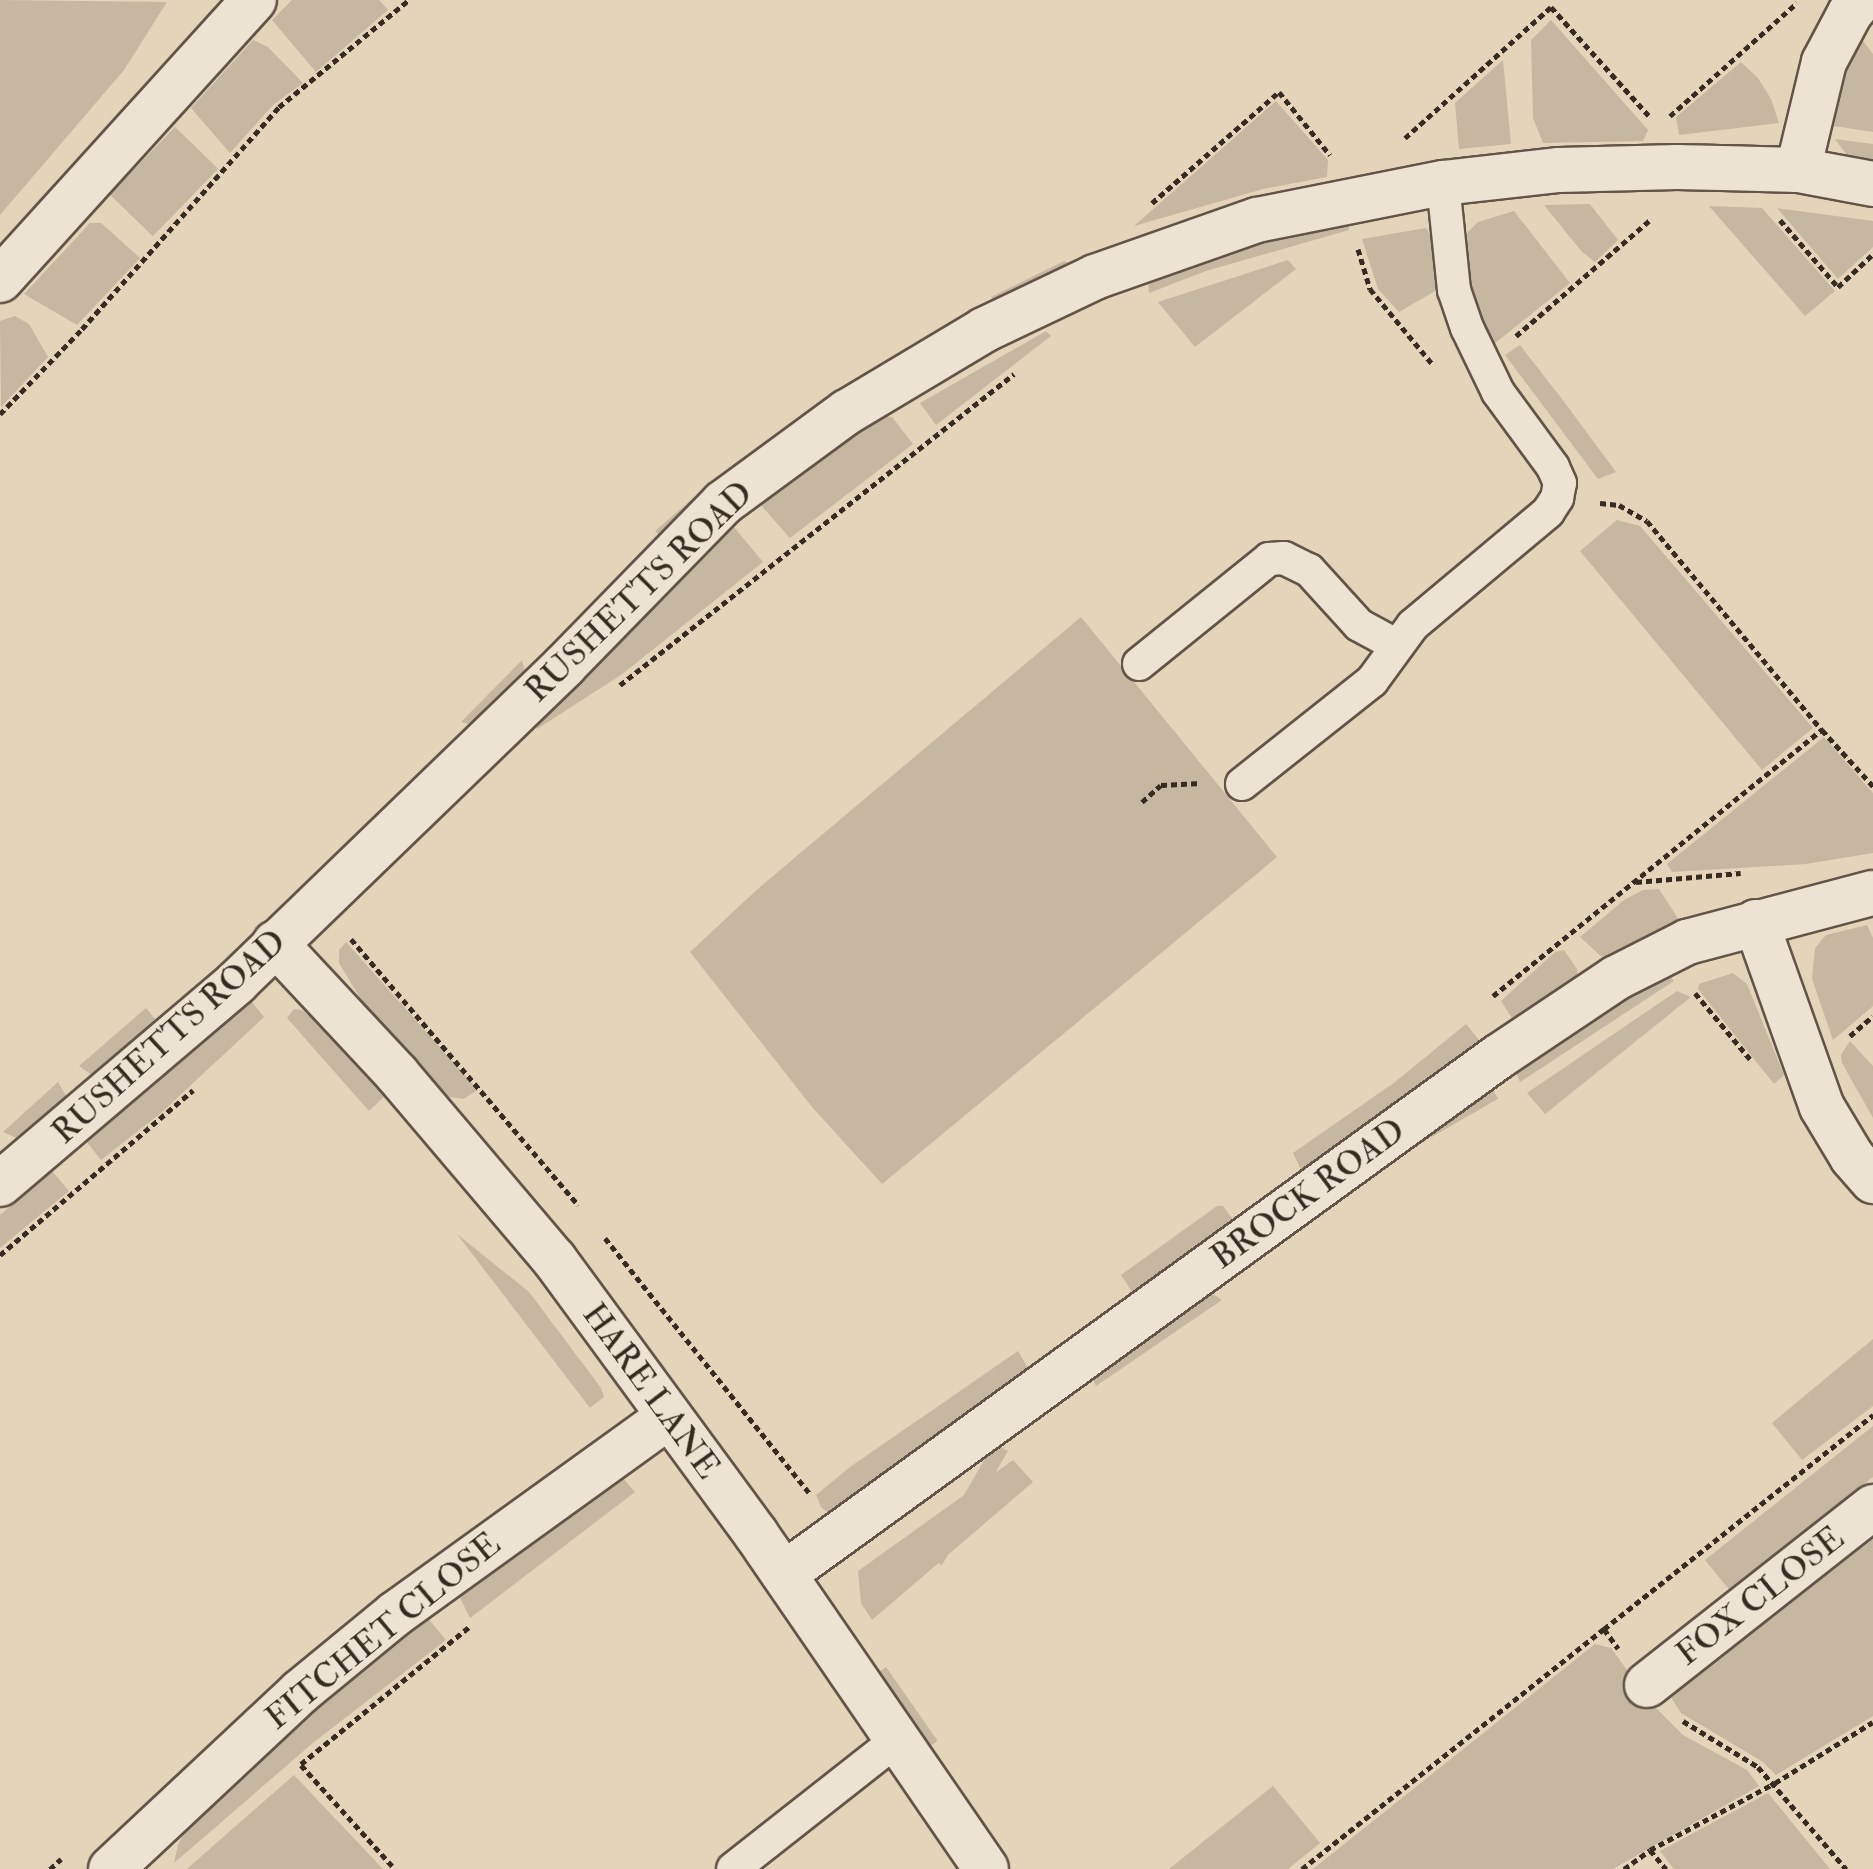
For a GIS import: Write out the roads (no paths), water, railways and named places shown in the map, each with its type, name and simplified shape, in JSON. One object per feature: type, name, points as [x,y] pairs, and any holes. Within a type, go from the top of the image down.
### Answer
[{"type":"street","points":[[0,280],[254,0]]},
{"type":"street","points":[[1798,170],[1824,62],[1850,13],[1861,0]]},
{"type":"street","name":"RUSHETTS ROAD","points":[[0,1184],[237,982],[564,666],[723,503],[847,412],[984,330],[1150,255],[1257,220],[1443,183],[1559,170],[1677,167],[1798,170],[1873,184]]},
{"type":"street","name":"BROCK ROAD","points":[[784,1574],[1498,1057],[1616,978],[1687,942],[1873,893]]},
{"type":"street","points":[[1756,922],[1822,1107],[1852,1157],[1873,1181]]},
{"type":"street","name":"HARE LANE","points":[[275,943],[397,1074],[554,1259],[784,1574],[986,1869]]},
{"type":"street","name":"FITCHET CLOSE","points":[[114,1868],[300,1692],[395,1614],[668,1417]]},
{"type":"street","name":"FOX CLOSE","points":[[1647,1685],[1873,1507]]},
{"type":"lane","points":[[1242,784],[1372,681],[1413,625],[1548,512],[1557,498],[1560,483],[1553,467],[1482,365],[1454,290],[1443,183]]},
{"type":"lane","points":[[1139,664],[1269,559],[1284,558],[1309,570],[1359,625],[1396,645]]},
{"type":"lane","points":[[733,1869],[897,1740]]}]
